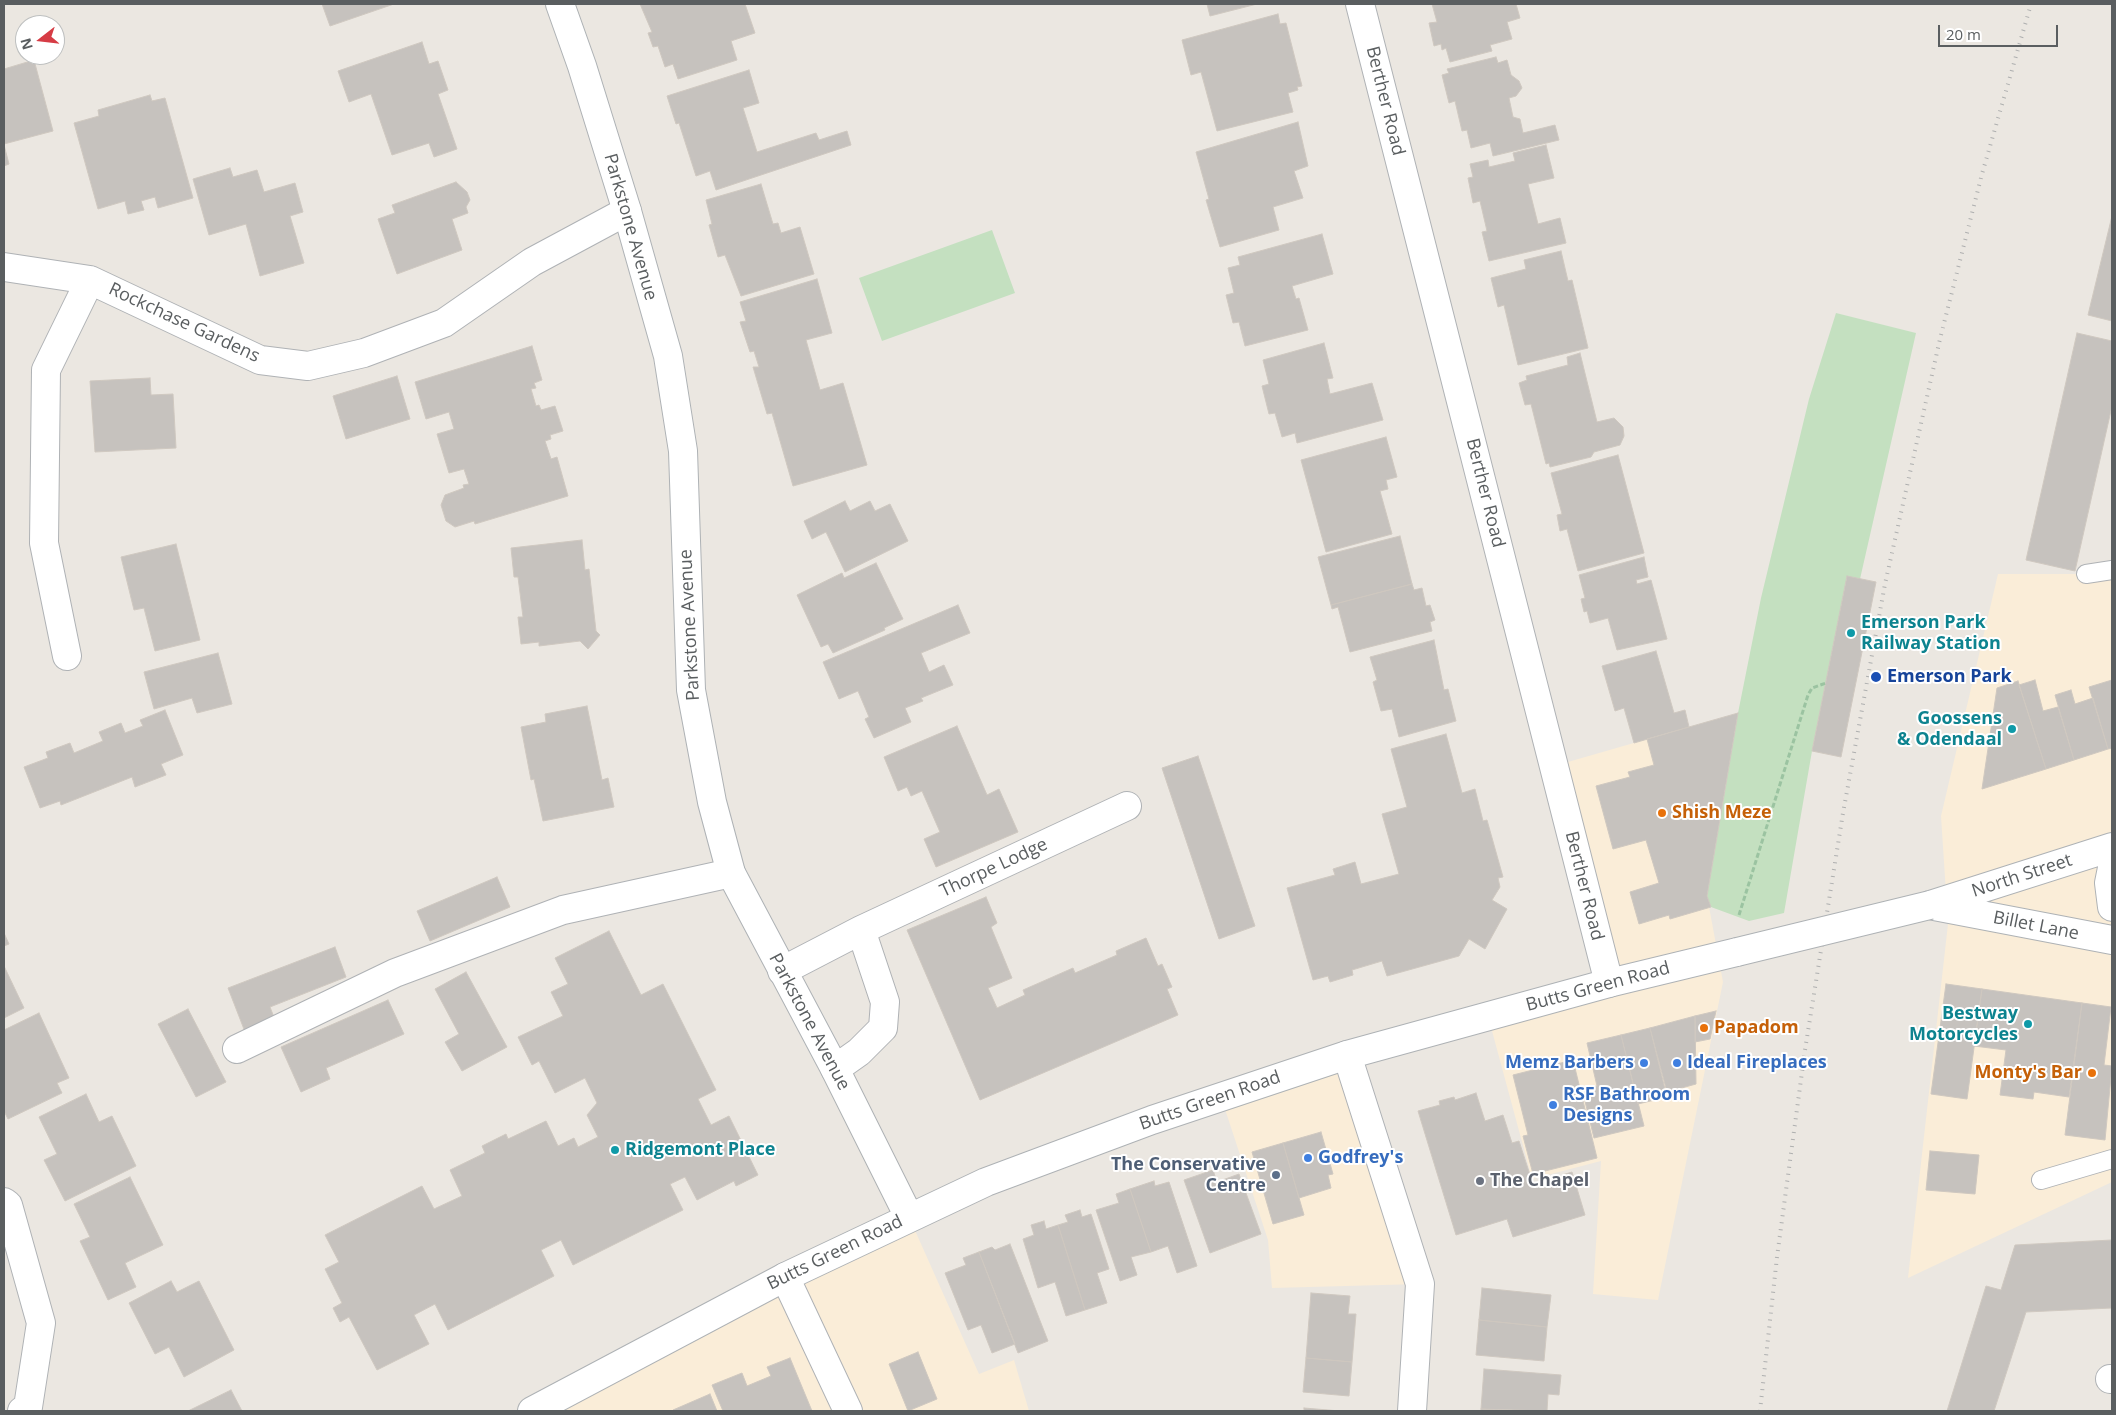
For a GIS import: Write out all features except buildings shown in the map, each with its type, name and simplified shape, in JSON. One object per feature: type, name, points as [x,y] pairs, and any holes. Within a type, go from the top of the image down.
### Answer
[{"type":"street","name":"Parkstone Avenue","points":[[560,4],[582,66],[627,211],[668,356],[683,451],[691,690],[712,802],[731,873],[835,1069],[909,1217]]},
{"type":"street","name":"Berther Road","points":[[1360,4],[1609,983]]},
{"type":"street","name":"Rockchase Gardens","points":[[4,267],[90,280],[260,360],[308,366],[364,353],[444,323],[532,262],[627,211]]},
{"type":"street","points":[[67,656],[44,542],[46,370],[90,280]]},
{"type":"street","name":"Thorpe Lodge","points":[[782,971],[862,930],[1127,806]]},
{"type":"street","name":"North Street","points":[[1930,905],[2112,847]]},
{"type":"street","points":[[2112,868],[2109,883],[2112,907]]},
{"type":"street","points":[[237,1049],[395,973],[563,910],[731,873]]},
{"type":"street","name":"Butts Green Road","points":[[532,1411],[785,1277],[909,1217],[986,1182],[1143,1123],[1347,1055],[1609,983],[1930,905]]},
{"type":"street","name":"Billet Lane","points":[[1930,905],[2112,940]]},
{"type":"street","points":[[835,1069],[860,1052],[882,1028],[885,1002],[862,930]]},
{"type":"street","points":[[1347,1055],[1420,1284],[1412,1411]]},
{"type":"street","points":[[4,1202],[8,1206],[41,1323],[28,1408],[22,1411]]},
{"type":"street","points":[[785,1277],[848,1411]]},
{"type":"lane","points":[[2086,574],[2112,570]]},
{"type":"lane","points":[[2041,1180],[2112,1159]]},
{"type":"path","points":[[1737,923],[1808,695],[1812,688],[1826,683]]},
{"type":"shaded area","points":[[2112,570],[2112,1182],[1908,1278],[1948,924],[1941,816],[1998,574],[2086,574]]},
{"type":"shaded area","points":[[1738,713],[1707,896],[1723,982],[1658,1300],[1593,1294],[1601,1161],[1532,1179],[1488,1016],[1609,983],[1554,766]]},
{"type":"shaded area","points":[[1347,1055],[1420,1284],[1272,1288],[1268,1240],[1221,1097]]},
{"type":"shaded area","points":[[909,1217],[979,1374],[1014,1360],[1029,1411],[532,1411]]},
{"type":"green space","points":[[992,230],[1015,293],[882,341],[859,278]]},
{"type":"green space","points":[[1836,313],[1916,333],[1860,579],[1847,577],[1812,751],[1784,913],[1749,921],[1711,907],[1707,896],[1738,713],[1761,598],[1809,399]]},
{"type":"railway","points":[[1760,1411],[1777,1257],[1805,1050],[1843,813],[1885,584],[1940,339],[1982,174],[2031,4]]},
{"type":"place","name":"Emerson Park Railway Station","points":[[1851,633]]},
{"type":"place","name":"Emerson Park","points":[[1876,677]]},
{"type":"place","name":"Goossens & Odendaal","points":[[2012,729]]},
{"type":"place","name":"Shish Meze","points":[[1662,813]]},
{"type":"place","name":"Bestway Motorcycles","points":[[2028,1024]]},
{"type":"place","name":"Papadom","points":[[1704,1028]]},
{"type":"place","name":"Memz Barbers","points":[[1644,1063]]},
{"type":"place","name":"Ideal Fireplaces","points":[[1677,1063]]},
{"type":"place","name":"Monty's Bar","points":[[2092,1073]]},
{"type":"place","name":"RSF Bathroom Designs","points":[[1553,1105]]},
{"type":"place","name":"Ridgemont Place","points":[[615,1150]]},
{"type":"place","name":"Godfrey's","points":[[1308,1158]]},
{"type":"place","name":"The Conservative Centre","points":[[1276,1175]]},
{"type":"place","name":"The Chapel","points":[[1480,1181]]}]
